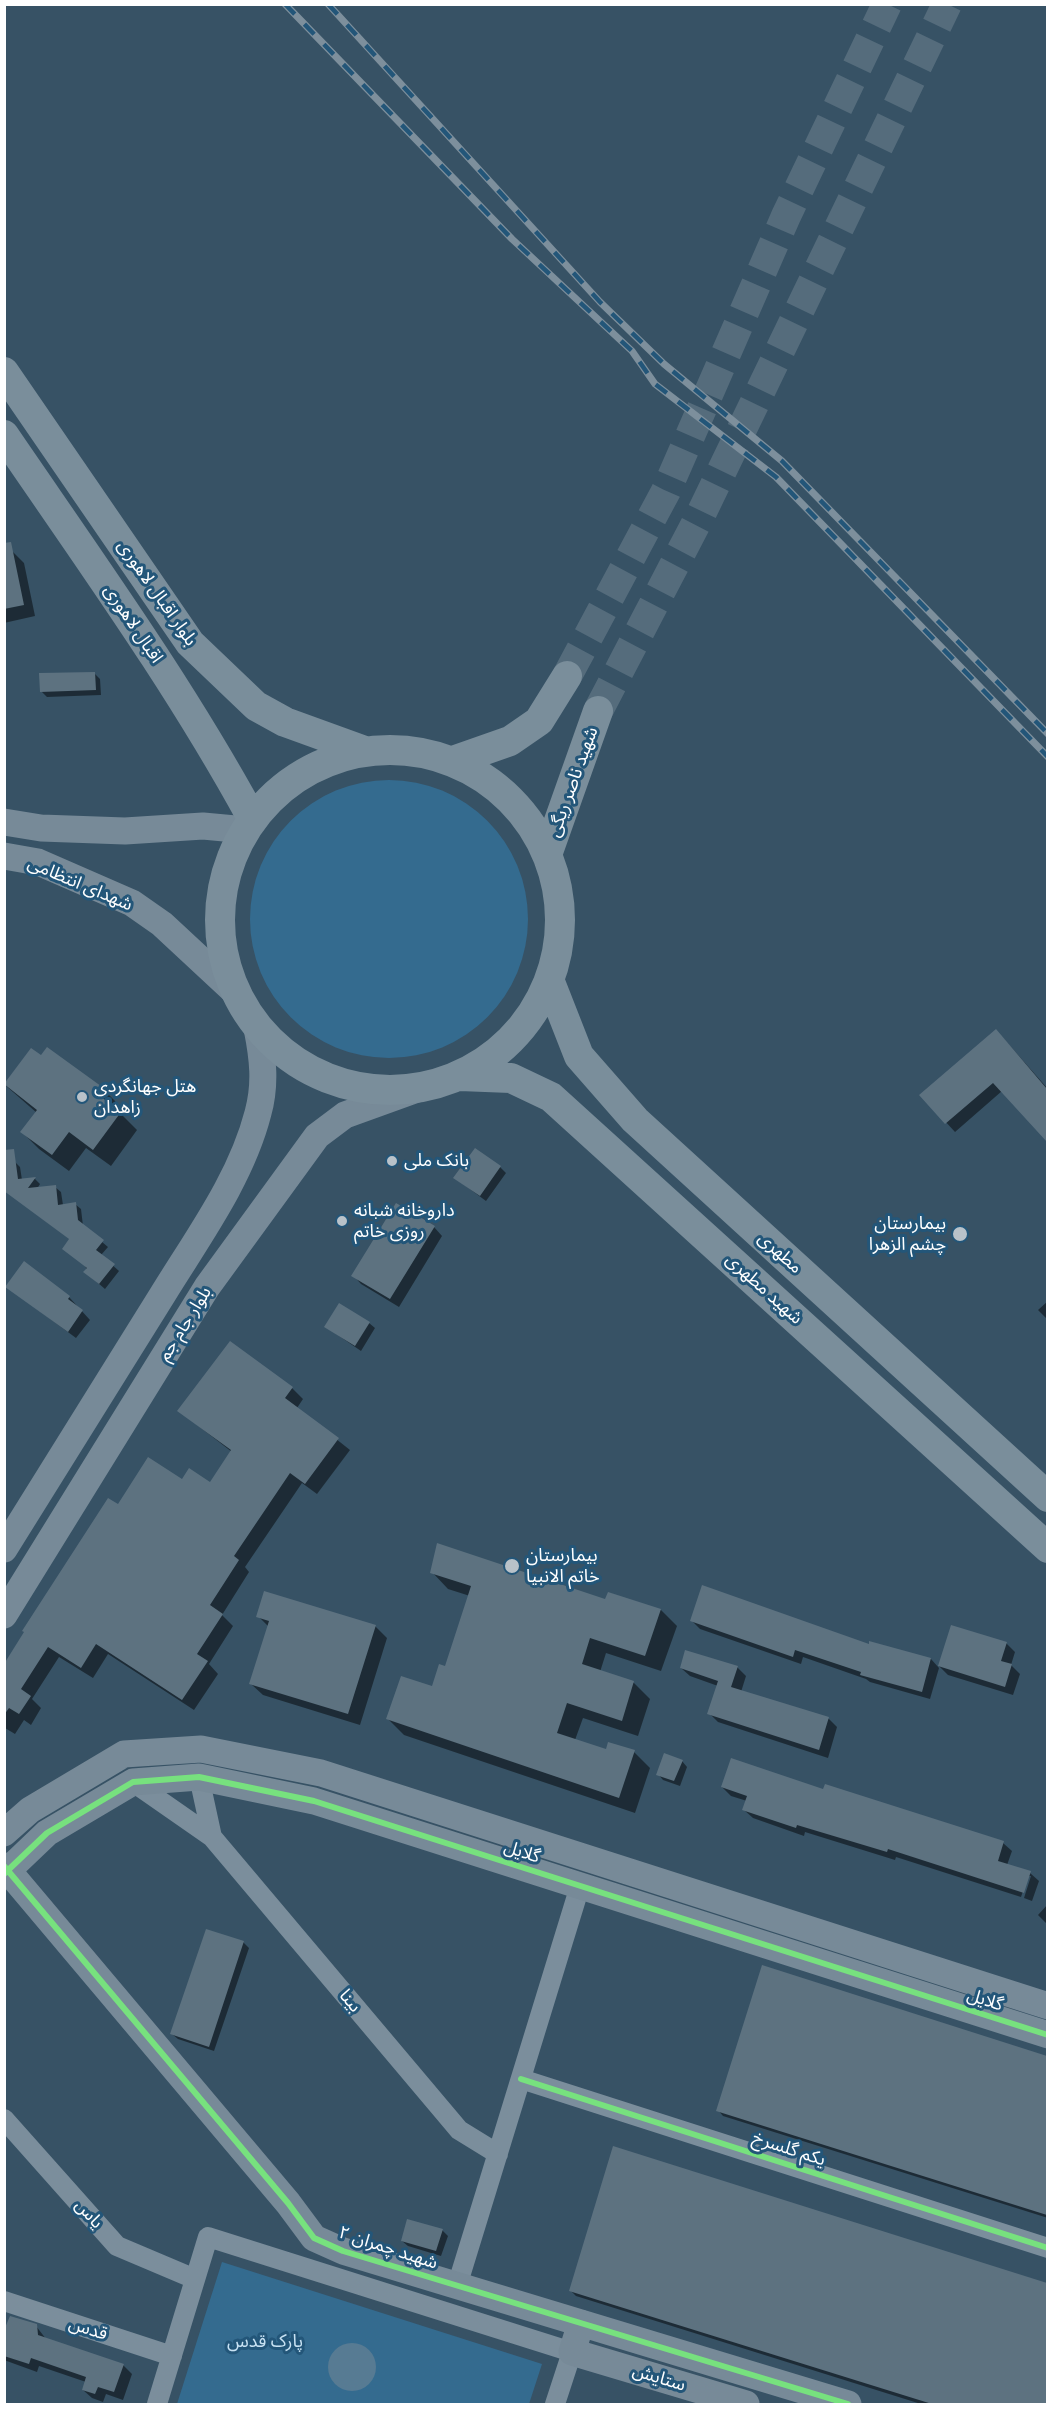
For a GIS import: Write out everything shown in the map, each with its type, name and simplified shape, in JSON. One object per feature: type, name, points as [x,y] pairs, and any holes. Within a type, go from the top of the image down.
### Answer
[{"type":"main road","name":"بلوار اقبال لاهوری","points":[[4,372],[190,643],[256,706],[285,722],[365,751]]},
{"type":"main road","name":"اقبال لاهوری","points":[[4,435],[209,738],[249,824]]},
{"type":"main road","points":[[453,761],[510,741],[539,721],[567,676]]},
{"type":"main road","name":"شهید ناصر ریگی","points":[[548,852],[598,711]]},
{"type":"main road","points":[[410,750],[453,761],[492,783],[525,814],[548,852],[560,895],[560,939],[550,982],[528,1021],[498,1053],[460,1076],[417,1089],[373,1090],[329,1080],[290,1059],[257,1028],[233,990],[220,947],[219,902],[230,859],[249,824],[283,787],[322,764],[365,751],[410,750]]},
{"type":"main road","name":"مطهری","points":[[550,982],[579,1056],[635,1120],[1047,1497]]},
{"type":"main road","name":"شهید مطهری","points":[[460,1076],[488,1075],[511,1078],[551,1097],[1047,1548]]},
{"type":"street","name":"شهدای انتظامی","points":[[4,822],[41,828],[125,831],[249,824]]},
{"type":"street","name":"شهدای انتظامی","points":[[4,856],[38,862],[132,903],[189,947],[233,990]]},
{"type":"street","name":"بلوار جام جم","points":[[4,1549],[217,1207],[240,1161],[259,1113],[264,1082],[264,1064],[257,1028]]},
{"type":"street","name":"بلوار جام جم","points":[[4,1615],[207,1287],[317,1136],[345,1115],[417,1089]]},
{"type":"street","name":"گلایل","points":[[4,1833],[30,1809],[124,1754],[201,1749],[321,1773],[1047,2006]]},
{"type":"street","name":"گلایل","points":[[6,1870],[47,1833],[133,1782],[199,1777],[314,1801],[1047,2036]]},
{"type":"street","points":[[199,1777],[212,1837]]},
{"type":"street","points":[[133,1782],[212,1837]]},
{"type":"street","name":"بینا","points":[[212,1837],[459,2130],[498,2154]]},
{"type":"street","name":"شهید چمران ۲","points":[[6,1870],[288,2203],[314,2238],[343,2251],[848,2404]]},
{"type":"street","points":[[457,2286],[580,1886]]},
{"type":"street","name":"یکم گلسرخ","points":[[520,2079],[1047,2248]]},
{"type":"street","name":"یاس","points":[[4,2119],[117,2246],[195,2279]]},
{"type":"street","points":[[157,2404],[208,2237],[572,2352]]},
{"type":"street","name":"قدس","points":[[4,2301],[172,2356]]},
{"type":"street","points":[[555,2404],[581,2323]]},
{"type":"street","name":"ستایش","points":[[572,2352],[746,2404]]},
{"type":"green space","points":[[389,780],[429,786],[455,796],[477,811],[497,831],[518,866],[525,892],[528,919],[522,959],[512,985],[497,1007],[477,1027],[442,1048],[416,1055],[389,1058],[349,1052],[323,1042],[301,1027],[281,1007],[260,972],[253,946],[250,919],[256,879],[266,853],[281,831],[301,811],[336,790],[362,783]]},
{"type":"green space","name":"پارک قدس","points":[[222,2262],[542,2364],[529,2404],[177,2404]]},
{"type":"shaded area","points":[[347,2343],[357,2343],[369,2350],[376,2362],[376,2372],[369,2384],[357,2391],[347,2391],[332,2380],[328,2372],[328,2362],[339,2347]]},
{"type":"building","points":[[11,542],[24,605],[4,609],[4,543]]},
{"type":"building","points":[[95,672],[96,690],[40,692],[39,673]]},
{"type":"building","points":[[996,1029],[1047,1089],[1047,1142],[993,1083],[945,1124],[919,1095]]},
{"type":"building","points":[[47,1047],[105,1089],[100,1096],[121,1112],[93,1150],[69,1132],[52,1155],[20,1132],[37,1110],[4,1084],[31,1048],[41,1055]]},
{"type":"building","points":[[475,1148],[501,1166],[480,1196],[453,1178]]},
{"type":"building","points":[[14,1149],[18,1179],[36,1177],[28,1188],[56,1185],[58,1205],[76,1202],[78,1220],[104,1240],[96,1250],[115,1264],[99,1284],[83,1272],[87,1268],[62,1249],[69,1239],[4,1191],[4,1150]]},
{"type":"building","points":[[396,1203],[435,1226],[390,1299],[351,1276]]},
{"type":"building","points":[[24,1261],[70,1296],[68,1299],[83,1310],[68,1332],[5,1287]]},
{"type":"building","points":[[339,1303],[370,1322],[355,1346],[324,1327]]},
{"type":"building","points":[[230,1341],[293,1387],[285,1398],[339,1438],[305,1484],[290,1473],[234,1556],[239,1560],[210,1605],[223,1614],[197,1654],[208,1661],[182,1700],[96,1644],[81,1668],[48,1647],[21,1689],[31,1696],[19,1714],[9,1708],[4,1715],[4,1664],[24,1632],[22,1631],[108,1498],[118,1504],[148,1457],[182,1479],[189,1468],[210,1482],[231,1450],[177,1411]]},
{"type":"building","points":[[437,1543],[605,1599],[608,1592],[661,1609],[645,1656],[590,1638],[582,1664],[634,1681],[622,1721],[567,1703],[557,1733],[606,1749],[608,1742],[635,1750],[619,1798],[386,1719],[401,1676],[432,1686],[439,1664],[445,1666],[471,1586],[430,1573]]},
{"type":"building","points":[[702,1585],[869,1644],[869,1641],[931,1658],[922,1692],[860,1675],[861,1672],[795,1650],[793,1657],[690,1621]]},
{"type":"building","points":[[264,1591],[376,1625],[348,1714],[249,1684],[269,1621],[256,1617]]},
{"type":"building","points":[[951,1625],[1007,1642],[1001,1661],[1012,1664],[1005,1687],[938,1666]]},
{"type":"building","points":[[685,1650],[738,1666],[731,1687],[829,1717],[819,1750],[707,1714],[718,1681],[680,1668]]},
{"type":"building","points":[[664,1753],[683,1760],[674,1781],[656,1775]]},
{"type":"building","points":[[731,1758],[823,1789],[825,1784],[1004,1841],[998,1861],[1031,1871],[1024,1893],[888,1849],[887,1852],[797,1825],[796,1828],[742,1810],[747,1796],[721,1787]]},
{"type":"building","points":[[206,1929],[244,1941],[209,2047],[170,2034]]},
{"type":"building","points":[[762,1965],[1047,2056],[1047,2215],[716,2111]]},
{"type":"building","points":[[613,2146],[1047,2283],[1047,2404],[932,2404],[569,2291]]},
{"type":"building","points":[[407,2219],[443,2229],[436,2251],[401,2241]]},
{"type":"building","points":[[10,2316],[37,2324],[38,2335],[124,2364],[114,2392],[98,2387],[95,2394],[82,2390],[86,2377],[31,2358],[29,2364],[4,2356],[4,2330]]},
{"type":"tunnel","points":[[567,676],[666,491],[786,216],[887,4]]},
{"type":"tunnel","points":[[598,711],[702,512],[947,4]]},
{"type":"railway","points":[[285,4],[512,239],[632,351],[655,384],[776,477],[1048,757]]},
{"type":"railway","points":[[328,4],[600,302],[664,364],[782,461],[1048,734]]},
{"type":"cycle path","points":[[4,1874],[47,1833],[133,1782],[199,1777],[314,1801],[1048,2035]]},
{"type":"cycle path","points":[[4,1866],[288,2203],[314,2238],[343,2251],[848,2404]]},
{"type":"cycle path","points":[[521,2079],[1048,2248]]},
{"type":"place","name":"هتل جهانگردی زاهدان","points":[[82,1097]]},
{"type":"place","name":"بانک ملی","points":[[392,1161]]},
{"type":"place","name":"داروخانه شبانه روزی خاتم","points":[[342,1221]]},
{"type":"place","name":"بیمارستان چشم الزهرا","points":[[960,1234]]},
{"type":"place","name":"بیمارستان خاتم الانبیا","points":[[512,1566]]}]
